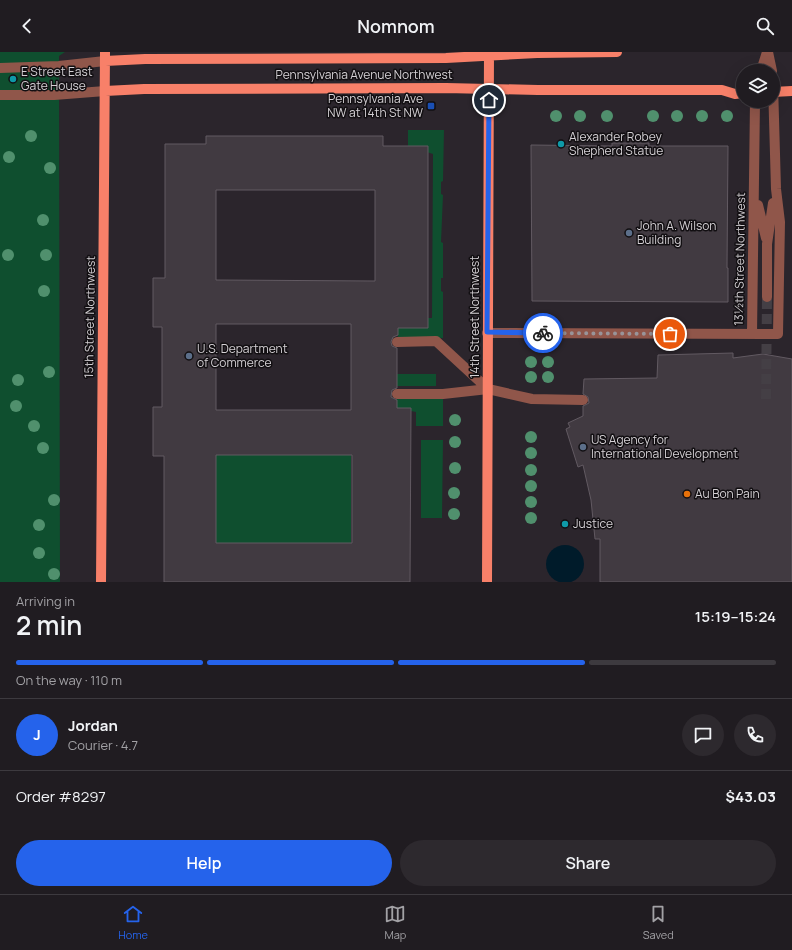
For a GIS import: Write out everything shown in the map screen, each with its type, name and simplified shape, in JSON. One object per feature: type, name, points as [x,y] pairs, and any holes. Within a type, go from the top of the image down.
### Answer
[{"type":"main road","name":"Pennsylvania Avenue Northwest","points":[[105,57],[145,59],[446,58],[489,54],[617,52]]},
{"type":"main road","name":"14th Street Northwest","points":[[487,582],[489,54]]},
{"type":"main road","name":"15th Street Northwest","points":[[101,582],[101,416],[105,57]]},
{"type":"main road","name":"Pennsylvania Avenue Northwest","points":[[105,91],[160,88],[446,88],[722,90],[736,94]]},
{"type":"main road","points":[[780,90],[792,91]]},
{"type":"street","points":[[763,64],[767,52]]},
{"type":"street","points":[[767,52],[770,64]]},
{"type":"street","points":[[0,68],[60,66],[105,57]]},
{"type":"street","points":[[0,95],[54,95],[105,91]]},
{"type":"street","name":"13½th Street Northwest","points":[[755,108],[752,334],[778,334],[780,222],[776,189],[774,108]]},
{"type":"street","points":[[767,297],[767,244],[776,189]]},
{"type":"street","points":[[754,191],[767,244]]},
{"type":"street","points":[[487,332],[752,334]]},
{"type":"street","points":[[397,342],[436,341],[488,389]]},
{"type":"street","points":[[397,394],[443,394],[488,389],[532,399],[583,400]]},
{"type":"green space","points":[[0,52],[65,52],[59,56],[60,582],[0,582]]},
{"type":"green space","points":[[408,130],[444,130],[443,181],[441,182],[441,194],[443,195],[441,242],[443,243],[443,278],[441,278],[441,291],[443,292],[443,338],[398,337],[398,328],[428,328],[428,318],[432,318],[433,154],[408,146]]},
{"type":"green space","points":[[397,374],[436,374],[436,386],[397,386]]},
{"type":"green space","points":[[397,398],[443,398],[443,426],[416,426],[416,412],[411,411],[410,408],[397,408]]},
{"type":"green space","points":[[421,440],[443,440],[442,518],[421,518]]},
{"type":"green space","points":[[216,455],[351,455],[351,543],[216,543]]},
{"type":"water","points":[[561,545],[569,545],[576,548],[581,553],[584,560],[584,568],[581,575],[572,582],[558,582],[554,580],[549,575],[546,568],[546,560],[549,553],[554,548]]},
{"type":"building","name":"U.S. Department of Commerce","points":[[206,136],[383,136],[383,146],[428,146],[428,328],[398,328],[398,335],[393,337],[391,342],[392,346],[397,348],[397,388],[392,390],[391,397],[397,400],[397,408],[411,408],[410,582],[164,582],[164,456],[153,456],[153,407],[162,407],[162,327],[153,327],[153,278],[165,278],[165,144],[206,144]],"holes":[[[216,190],[375,190],[375,281],[216,280]],[[216,324],[351,324],[351,410],[216,410]],[[216,455],[352,455],[352,543],[216,543]]]},
{"type":"building","name":"John A. Wilson Building","points":[[612,143],[649,143],[649,146],[728,146],[728,302],[532,301],[531,145],[612,146]]},
{"type":"building","points":[[733,353],[733,358],[763,354],[792,359],[792,582],[600,582],[600,539],[595,539],[591,500],[583,465],[578,467],[566,429],[570,427],[568,423],[583,416],[583,406],[589,403],[588,397],[583,394],[584,379],[657,378],[658,355]]},
{"type":"tunnel","points":[[766,399],[767,297]]},
{"type":"way so far","points":[[543,333],[670,334]]},
{"type":"place","name":"E Street East Gate House","points":[[13,79]]},
{"type":"place","name":"Pennsylvania Ave NW at 14th St NW","points":[[431,106]]},
{"type":"place","name":"Alexander Robey Shepherd Statue","points":[[561,144]]},
{"type":"place","name":"John A. Wilson Building","points":[[629,233]]},
{"type":"place","name":"U.S. Department of Commerce","points":[[189,356]]},
{"type":"place","name":"US Agency for International Development","points":[[583,447]]},
{"type":"place","name":"Au Bon Pain","points":[[687,494]]},
{"type":"place","name":"Justice","points":[[565,524]]},
{"type":"route","points":[[489,100],[487,332],[543,333]]}]
